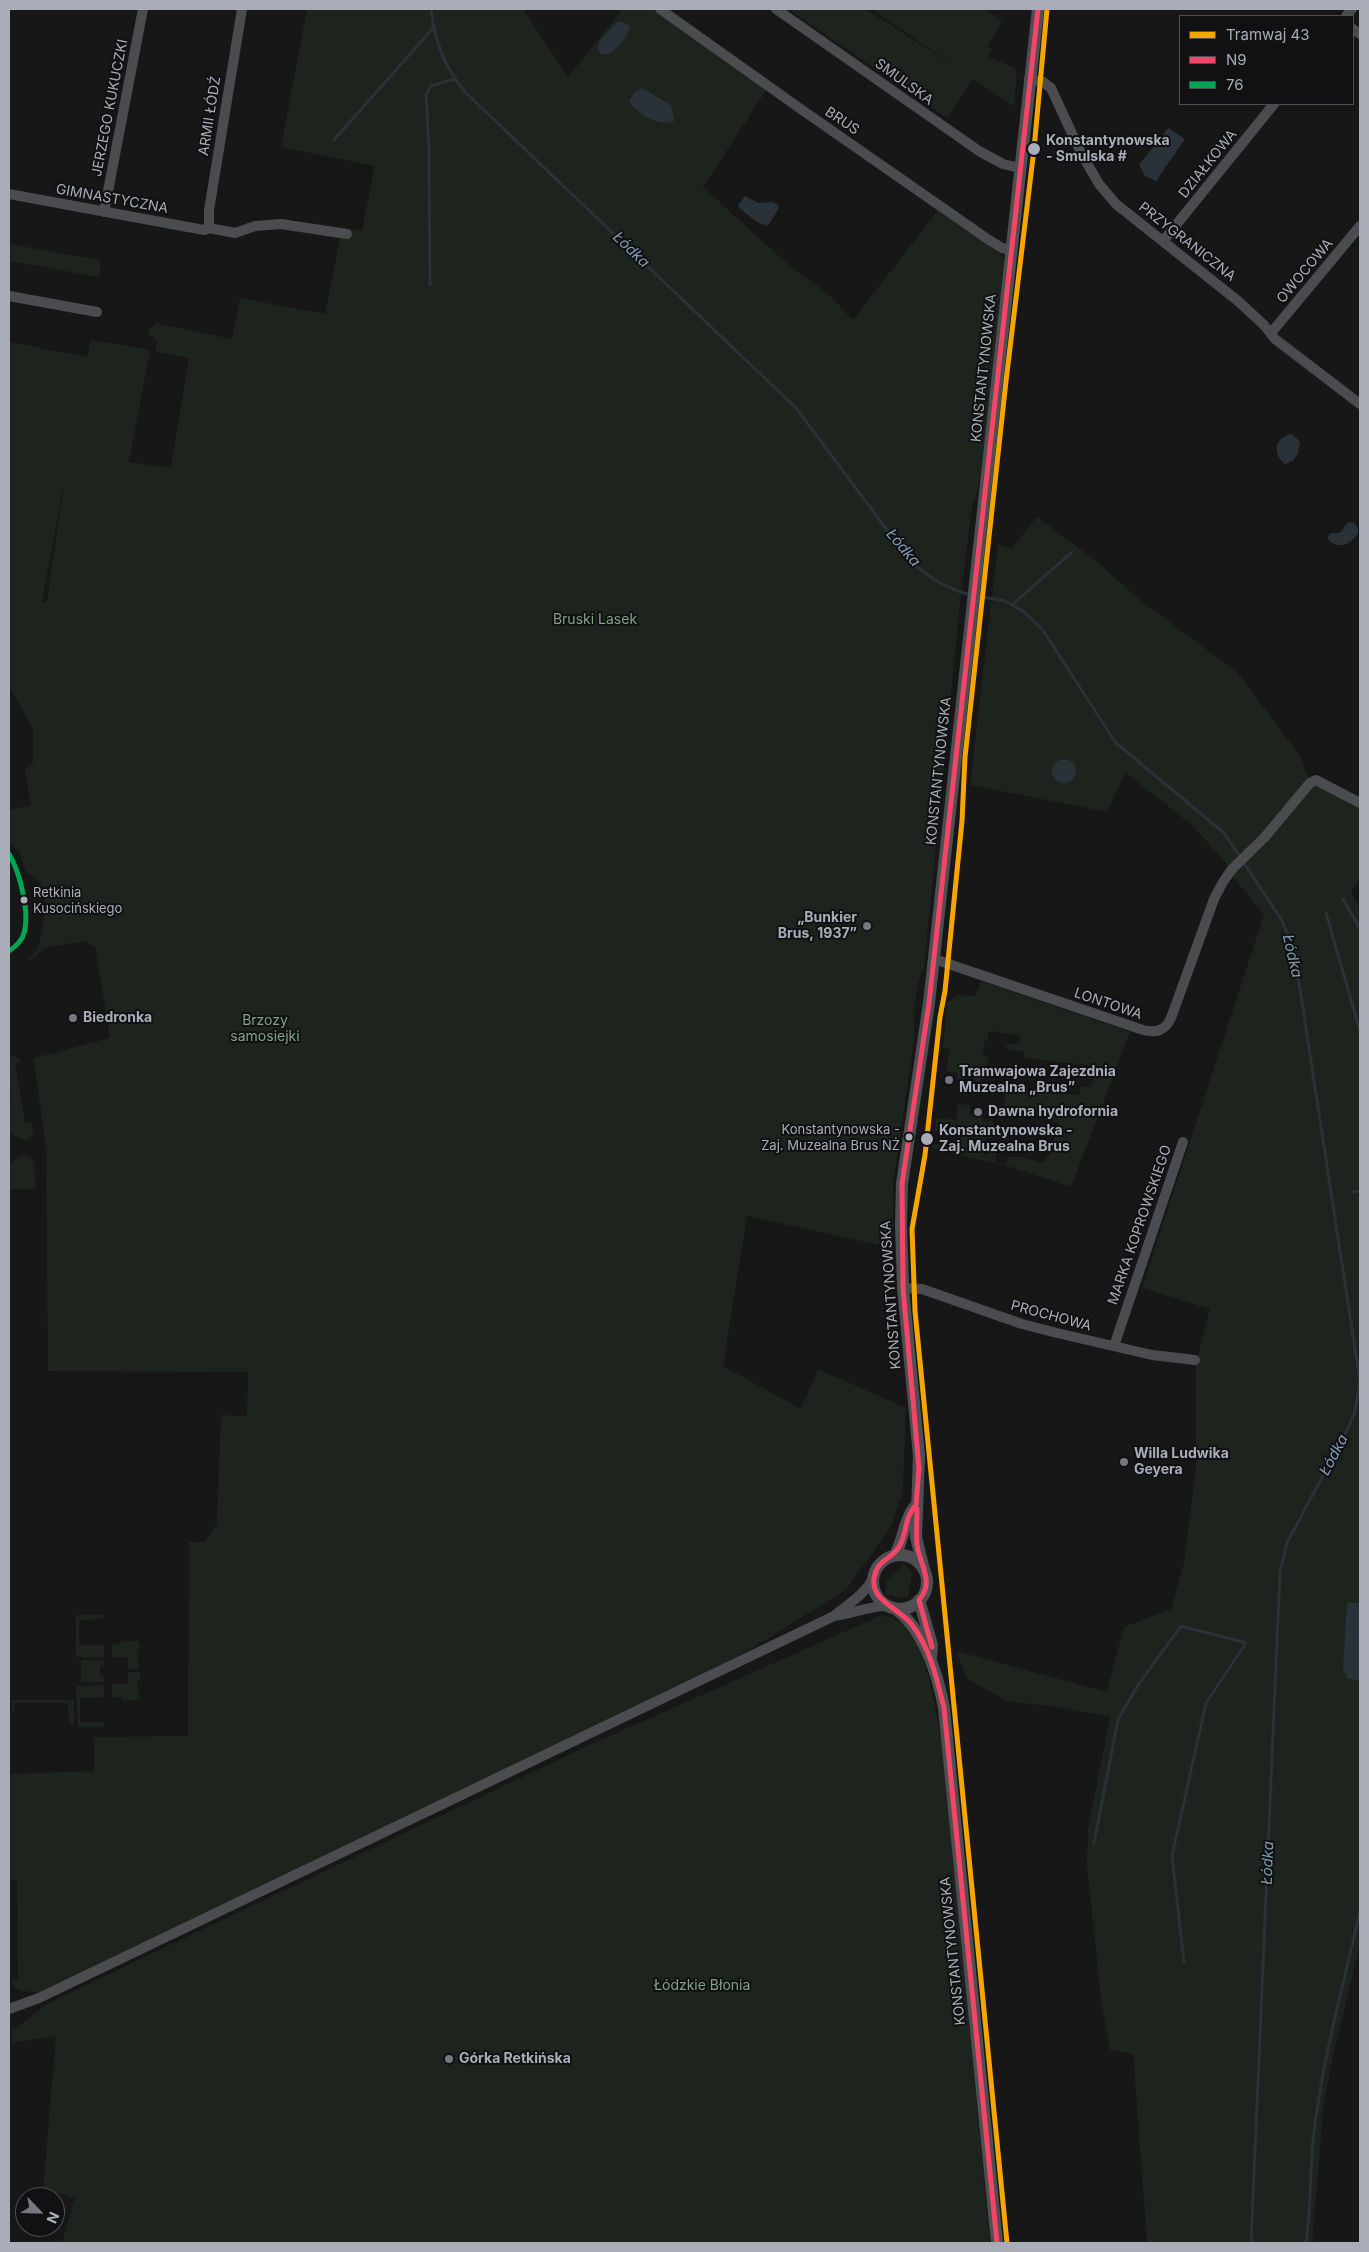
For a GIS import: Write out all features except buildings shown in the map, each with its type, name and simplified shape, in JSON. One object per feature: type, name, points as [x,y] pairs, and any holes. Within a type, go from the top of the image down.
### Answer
[{"type":"main road","name":"KONSTANTYNOWSKA","points":[[924,1570],[917,1545],[918,1440],[904,1288],[901,1224],[902,1184],[934,959],[1038,9]]},
{"type":"main road","name":"KONSTANTYNOWSKA","points":[[895,1556],[902,1542],[909,1512],[916,1505]]},
{"type":"main road","points":[[895,1556],[912,1558],[924,1570],[926,1588],[919,1600],[908,1607],[892,1607],[877,1595],[874,1583],[875,1574],[881,1564],[895,1556]]},
{"type":"main road","name":"KONSTANTYNOWSKA","points":[[919,1600],[932,1645],[931,1657]]},
{"type":"main road","name":"KONSTANTYNOWSKA","points":[[892,1607],[909,1621],[931,1657],[945,1717],[997,2243]]},
{"type":"street","name":"JERZEGO KUKUCZKI","points":[[104,212],[143,9]]},
{"type":"street","name":"ARMII ŁÓDŹ","points":[[209,228],[209,210],[242,9]]},
{"type":"street","name":"BRUS","points":[[660,9],[804,112],[989,240],[1002,248],[1012,250]]},
{"type":"street","name":"SMULSKA","points":[[776,9],[979,151],[1003,164],[1020,168]]},
{"type":"street","name":"PRZYGRANICZNA","points":[[1029,79],[1043,82],[1050,88],[1081,153],[1099,184],[1116,204],[1238,301],[1275,338],[1360,404]]},
{"type":"street","name":"DZIAŁKOWA","points":[[1163,241],[1273,105]]},
{"type":"street","name":"GIMNASTYCZNA","points":[[9,194],[204,230],[209,228],[235,233],[255,226],[281,224],[347,234]]},
{"type":"street","name":"OWOCOWA","points":[[1271,333],[1360,226]]},
{"type":"street","points":[[9,296],[97,312]]},
{"type":"street","name":"LONTOWA","points":[[934,959],[1143,1030],[1158,1032],[1167,1026],[1171,1018],[1214,899],[1232,869],[1252,850],[1310,783],[1316,780],[1360,803]]},
{"type":"street","name":"MARKA KOPROWSKIEGO","points":[[1114,1346],[1183,1142]]},
{"type":"street","name":"PROCHOWA","points":[[904,1288],[922,1289],[1022,1324],[1152,1355],[1194,1360]]},
{"type":"street","points":[[9,2009],[39,1998],[834,1616],[865,1592],[875,1574]]},
{"type":"street","points":[[834,1616],[849,1615],[880,1605],[892,1607]]},
{"type":"green space","points":[[307,9],[523,9],[568,77],[623,9],[653,9],[767,89],[703,187],[783,260],[829,295],[853,320],[938,210],[999,253],[1004,259],[983,456],[978,489],[972,506],[960,601],[924,968],[916,995],[914,1042],[893,1183],[893,1248],[747,1216],[723,1366],[801,1409],[818,1369],[906,1408],[903,1490],[891,1527],[846,1590],[729,1662],[40,1993],[23,1991],[16,1988],[11,1980],[18,1979],[17,1880],[10,1880],[9,1774],[94,1771],[94,1737],[188,1736],[189,1542],[205,1542],[217,1523],[221,1415],[247,1416],[248,1372],[48,1371],[46,1151],[34,1058],[110,1038],[95,946],[90,946],[88,941],[48,947],[26,963],[39,944],[43,926],[44,903],[40,883],[34,876],[26,873],[20,853],[9,840],[9,810],[31,805],[25,769],[33,763],[33,730],[9,685],[9,600],[11,600],[9,599],[9,342],[87,357],[91,340],[150,350],[129,462],[171,468],[189,358],[156,352],[157,341],[148,332],[150,328],[156,323],[232,339],[240,298],[325,314],[342,228],[362,231],[375,166],[281,147]],"holes":[[[65,477],[47,602],[42,601]]]},
{"type":"green space","points":[[788,9],[865,9],[959,69],[872,9],[985,9],[1002,22],[988,46],[992,50],[988,57],[1017,69],[1014,106],[973,79],[947,118]]},
{"type":"green space","points":[[9,244],[101,260],[99,277],[9,261]]},
{"type":"green space","points":[[1037,517],[1095,560],[1140,600],[1237,672],[1301,757],[1307,775],[1329,792],[1360,809],[1360,879],[1351,891],[1360,910],[1360,1945],[1324,2102],[1312,2243],[1147,2243],[1133,2054],[1110,2050],[1101,2000],[1087,1864],[1088,1829],[1110,1717],[1064,1708],[1007,1701],[967,1679],[956,1651],[1107,1692],[1124,1627],[1171,1609],[1184,1563],[1196,1466],[1196,1363],[1210,1309],[1142,1288],[1264,915],[1233,877],[1225,862],[1192,825],[1125,772],[1108,812],[970,785],[998,544],[1011,549]]},
{"type":"green space","points":[[981,981],[1130,1032],[1071,1187],[1010,1167],[932,1148],[932,1144],[948,1146],[947,1151],[952,1151],[953,1146],[957,1147],[958,1128],[943,1126],[942,1131],[935,1130],[936,1118],[956,1120],[958,1104],[970,1105],[970,1114],[983,1115],[982,1121],[994,1122],[992,1138],[985,1138],[983,1155],[987,1155],[989,1146],[997,1147],[995,1163],[1006,1165],[1008,1158],[1017,1156],[1043,1163],[1051,1152],[1059,1123],[1041,1116],[1006,1109],[1004,1106],[1006,1088],[1080,1095],[1081,1086],[1092,1087],[1094,1066],[1024,1058],[1024,1052],[1006,1049],[1007,1045],[1021,1043],[1019,1035],[989,1031],[987,1040],[985,1040],[983,1055],[989,1057],[981,1082],[976,1081],[968,1074],[960,1083],[960,1080],[957,1080],[958,1073],[946,1071],[949,1049],[943,1048],[947,1003],[958,995],[975,996]]},
{"type":"green space","points":[[9,1056],[17,1057],[22,1062],[15,1064],[25,1123],[32,1122],[33,1133],[26,1141],[9,1131],[9,1106],[11,1101]]},
{"type":"green space","points":[[20,1156],[28,1156],[34,1160],[36,1189],[9,1189],[9,1165]]},
{"type":"green space","points":[[904,1564],[912,1572],[908,1597],[903,1598],[885,1594],[887,1580]]},
{"type":"green space","points":[[76,1615],[103,1615],[103,1619],[79,1620],[79,1645],[104,1645],[104,1657],[76,1657]]},
{"type":"green space","name":"Łódzkie Błonia","points":[[882,1615],[907,1627],[914,1637],[925,1665],[934,1699],[942,1743],[990,2243],[62,2243],[75,2198],[65,2195],[65,2187],[43,2187],[56,2036],[12,2043],[12,2031],[46,2005],[86,1985],[585,1747]]},
{"type":"green space","points":[[121,1641],[139,1641],[139,1669],[128,1669],[128,1657],[112,1657],[112,1645],[121,1644]]},
{"type":"green space","points":[[81,1660],[104,1660],[104,1665],[100,1666],[100,1676],[104,1676],[104,1682],[81,1682]]},
{"type":"green space","points":[[128,1672],[140,1672],[140,1680],[137,1681],[140,1700],[122,1700],[121,1697],[112,1697],[112,1684],[128,1684]]},
{"type":"green space","points":[[104,1685],[104,1697],[80,1698],[80,1722],[103,1722],[104,1727],[78,1727],[76,1686]]},
{"type":"green space","points":[[12,1700],[74,1700],[74,1725],[69,1723],[68,1703],[14,1703],[14,1711],[12,1711]]},
{"type":"shaded area","points":[[618,21],[628,24],[630,28],[621,44],[609,54],[601,54],[598,50],[599,41]]},
{"type":"shaded area","points":[[642,88],[671,105],[674,121],[655,121],[643,115],[633,106],[629,101],[635,92]]},
{"type":"shaded area","points":[[1168,128],[1185,139],[1156,181],[1145,176],[1139,165]]},
{"type":"shaded area","points":[[745,196],[758,203],[772,202],[777,204],[779,208],[769,224],[766,226],[756,221],[740,209],[738,206]]},
{"type":"shaded area","points":[[1292,434],[1300,442],[1298,453],[1293,461],[1285,464],[1278,456],[1277,446],[1281,439]]},
{"type":"shaded area","points":[[1354,522],[1358,533],[1351,541],[1339,545],[1327,538],[1331,533],[1341,532],[1345,525]]},
{"type":"shaded area","points":[[1064,759],[1073,762],[1076,771],[1073,780],[1064,783],[1055,780],[1052,771],[1055,762]]},
{"type":"shaded area","points":[[1347,1603],[1360,1603],[1360,1681],[1347,1678],[1343,1668]]},
{"type":"waterway","name":"Łódka","points":[[431,9],[438,43],[446,63],[465,92],[796,408],[911,562],[940,583],[972,595]]},
{"type":"waterway","points":[[334,140],[433,28]]},
{"type":"waterway","points":[[430,285],[429,149],[426,94],[431,86],[454,79]]},
{"type":"waterway","points":[[1012,605],[1072,552]]},
{"type":"waterway","name":"Łódka","points":[[978,596],[1005,601],[1024,612],[1042,629],[1116,743],[1224,833],[1281,919],[1288,935],[1299,983],[1360,1381],[1355,1411],[1347,1430],[1287,1543],[1280,1572],[1251,2243]]},
{"type":"waterway","points":[[1343,899],[1360,929]]},
{"type":"waterway","points":[[1326,913],[1360,1031]]},
{"type":"waterway","points":[[1352,1192],[1360,1191]]},
{"type":"waterway","points":[[1094,1843],[1118,1720],[1138,1685],[1181,1626],[1246,1643],[1206,1703],[1172,1856],[1184,1962]]},
{"type":"waterway","points":[[1306,2243],[1313,2141],[1321,2083],[1360,1911]]},
{"type":"tram line","name":"43","points":[[1007,2243],[915,1311],[912,1229],[925,1155],[940,1017],[945,991],[962,821],[965,757],[1006,381],[1034,149],[1047,9]]},
{"type":"transit line","name":"N9","points":[[997,2243],[944,1708],[933,1665],[924,1645],[907,1619],[879,1596],[875,1589],[874,1581],[878,1567],[898,1548],[912,1509],[916,1505],[919,1468],[903,1288],[902,1184],[929,1003],[1038,9]]},
{"type":"transit line","name":"76","points":[[9,854],[17,871],[26,915],[23,936],[18,944],[9,951]]},
{"type":"transit line","name":"N9","points":[[917,1509],[917,1545],[926,1580],[924,1593],[919,1600],[932,1647]]},
{"type":"place","name":"Konstantynowska - Smulska #","points":[[1034,149]]},
{"type":"place","name":"Retkinia Kusocińskiego","points":[[24,900]]},
{"type":"place","name":"„Bunkier Brus, 1937”","points":[[867,926]]},
{"type":"place","name":"Biedronka","points":[[73,1018]]},
{"type":"place","name":"Tramwajowa Zajezdnia Muzealna „Brus”","points":[[949,1080]]},
{"type":"place","name":"Dawna hydrofornia","points":[[978,1112]]},
{"type":"place","name":"Konstantynowska - Zaj. Muzealna Brus NŻ","points":[[909,1137]]},
{"type":"place","name":"Konstantynowska - Zaj. Muzealna Brus","points":[[927,1139]]},
{"type":"place","name":"Willa Ludwika Geyera","points":[[1124,1462]]},
{"type":"place","name":"Górka Retkińska","points":[[449,2059]]},
{"type":"park label","name":"Bruski Lasek","points":[[595,620]]},
{"type":"park label","name":"Brzozy samosiejki","points":[[265,1030]]}]
